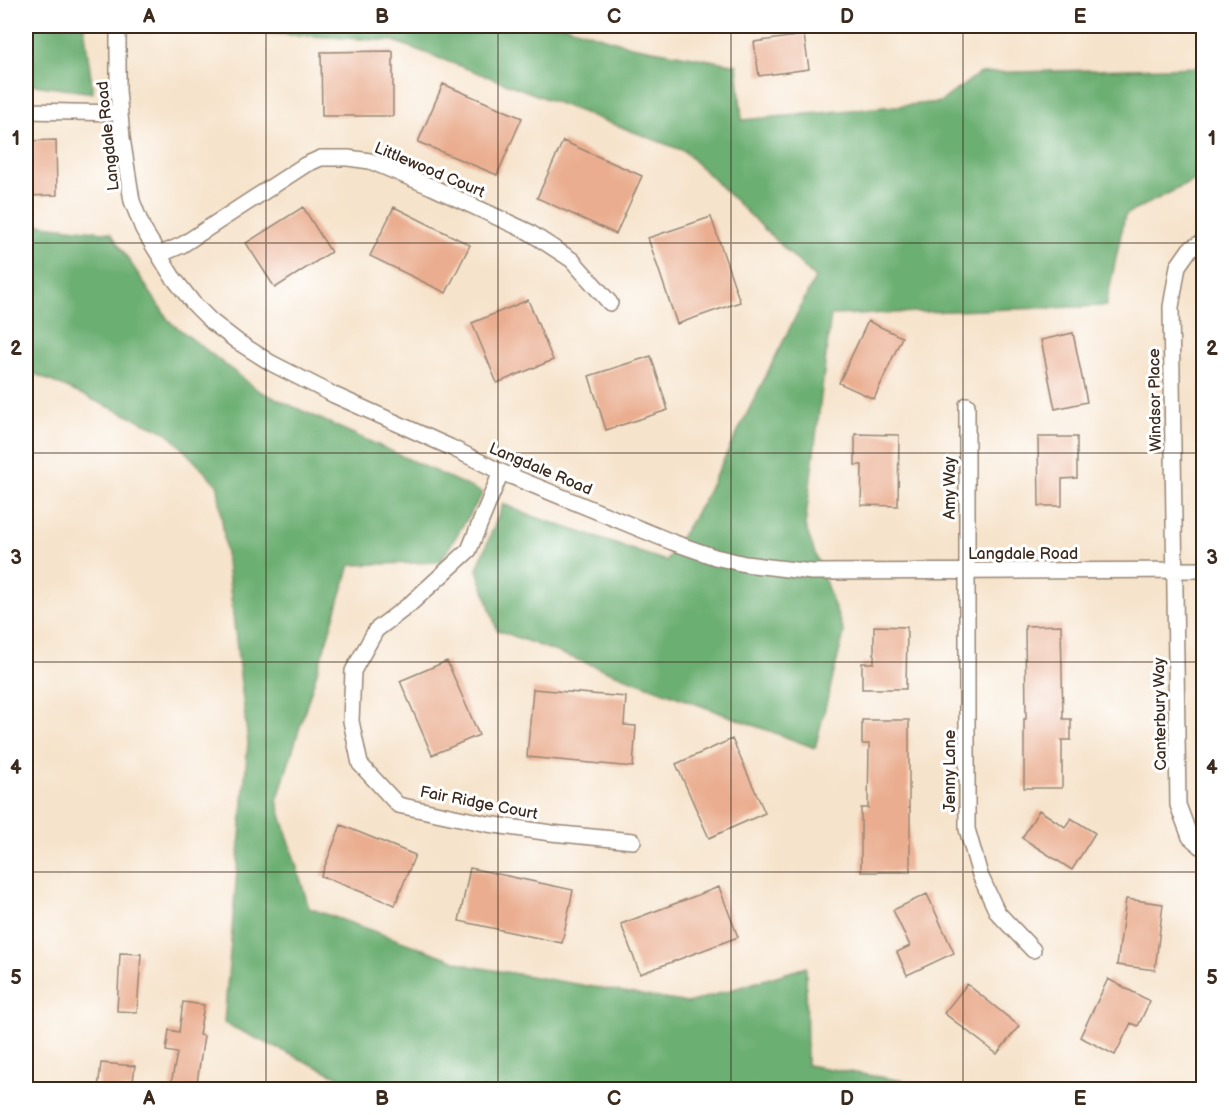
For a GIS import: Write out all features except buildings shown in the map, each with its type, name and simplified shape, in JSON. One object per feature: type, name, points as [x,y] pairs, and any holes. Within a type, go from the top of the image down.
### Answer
[{"type":"street","name":"Langdale Road","points":[[118,26],[118,90],[122,138],[132,201],[143,229],[172,276],[193,303],[212,322],[238,342],[272,363],[333,395],[501,472],[672,542],[715,557],[745,564],[813,572],[1203,570]]},
{"type":"street","points":[[26,111],[120,113]]},
{"type":"street","name":"Littlewood Court","points":[[159,255],[182,245],[305,165],[321,158],[370,161],[529,232],[573,260],[610,303]]},
{"type":"street","name":"Windsor Place","points":[[1174,571],[1171,306],[1178,266],[1190,249],[1203,241]]},
{"type":"street","name":"Amy Way","points":[[966,572],[967,405]]},
{"type":"street","name":"Fair Ridge Court","points":[[501,472],[469,550],[409,605],[376,630],[353,671],[351,721],[360,764],[398,805],[469,820],[551,833],[633,841]]},
{"type":"street","name":"Canterbury Way","points":[[1174,571],[1178,805],[1190,837],[1203,849]]},
{"type":"street","name":"Jenny Lane","points":[[966,572],[967,829],[980,875],[997,912],[1033,950]]},
{"type":"green space","points":[[26,26],[84,26],[93,93],[26,84]]},
{"type":"green space","points":[[145,26],[566,26],[631,46],[737,65],[742,120],[940,102],[980,73],[1203,67],[1203,176],[1125,215],[1106,306],[831,315],[805,526],[844,633],[815,748],[497,630],[477,569],[503,504],[526,514],[666,561],[701,505],[815,278],[684,151],[394,41]]},
{"type":"green space","points":[[26,223],[111,233],[169,321],[259,391],[483,493],[440,562],[350,565],[277,801],[309,908],[470,966],[688,1003],[806,967],[807,1065],[953,1089],[364,1089],[224,1023],[248,743],[218,486],[168,433],[26,370]]}]
